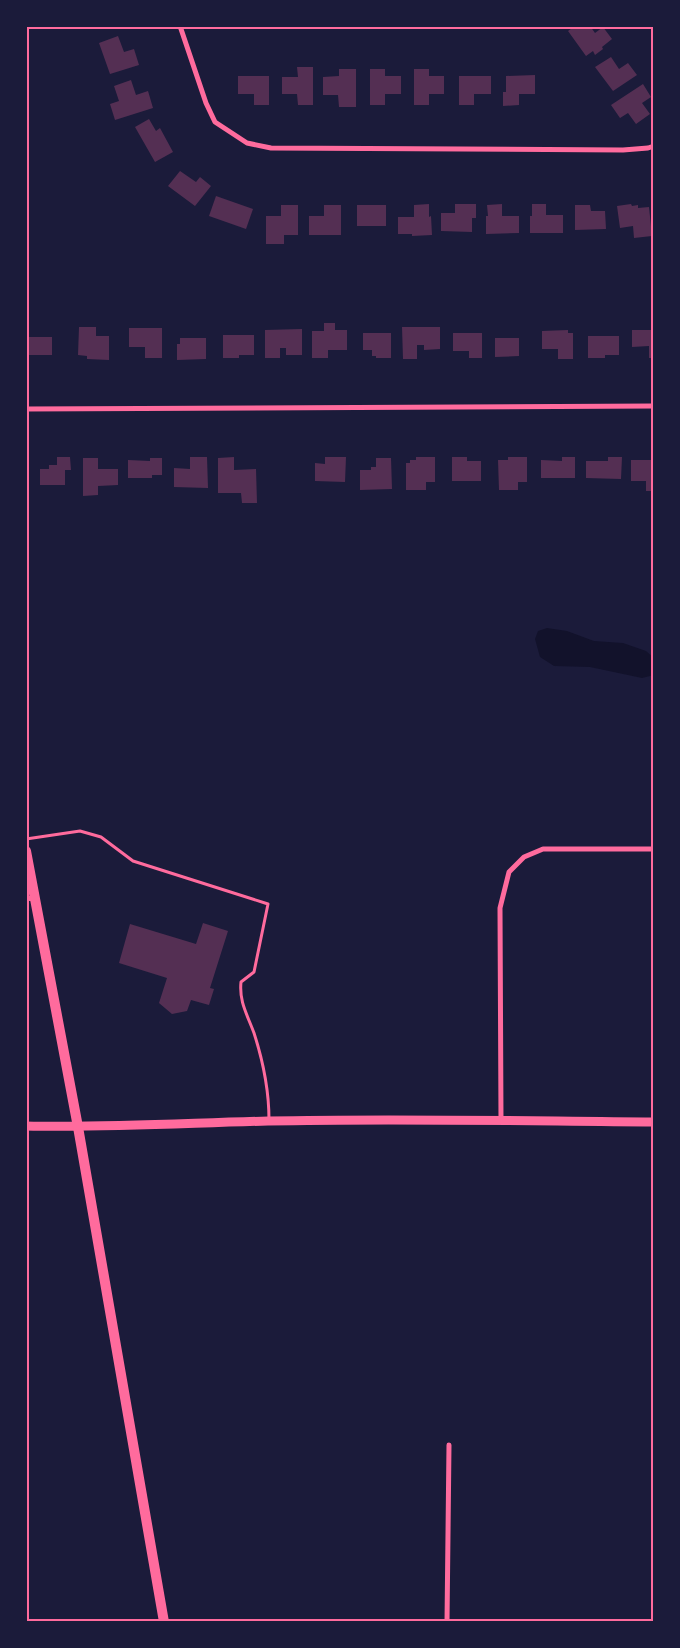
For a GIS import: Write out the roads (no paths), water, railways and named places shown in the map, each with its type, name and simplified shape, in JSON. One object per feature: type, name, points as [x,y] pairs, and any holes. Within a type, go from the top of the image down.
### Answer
[{"type":"main road","points":[[26,851],[30,899],[78,1127],[164,1622]]},
{"type":"main road","points":[[26,1126],[78,1127],[269,1121],[501,1120],[654,1122]]},
{"type":"street","points":[[180,26],[206,103],[215,122],[247,143],[271,148],[623,150],[654,146]]},
{"type":"street","points":[[26,409],[654,406]]},
{"type":"street","points":[[501,1120],[500,908],[509,872],[524,857],[543,849],[654,849]]},
{"type":"street","points":[[447,1622],[449,1445]]},
{"type":"lane","points":[[26,839],[80,832],[101,837],[133,862],[268,904],[254,972],[241,982],[240,994],[263,1065],[269,1100],[269,1121]]}]
